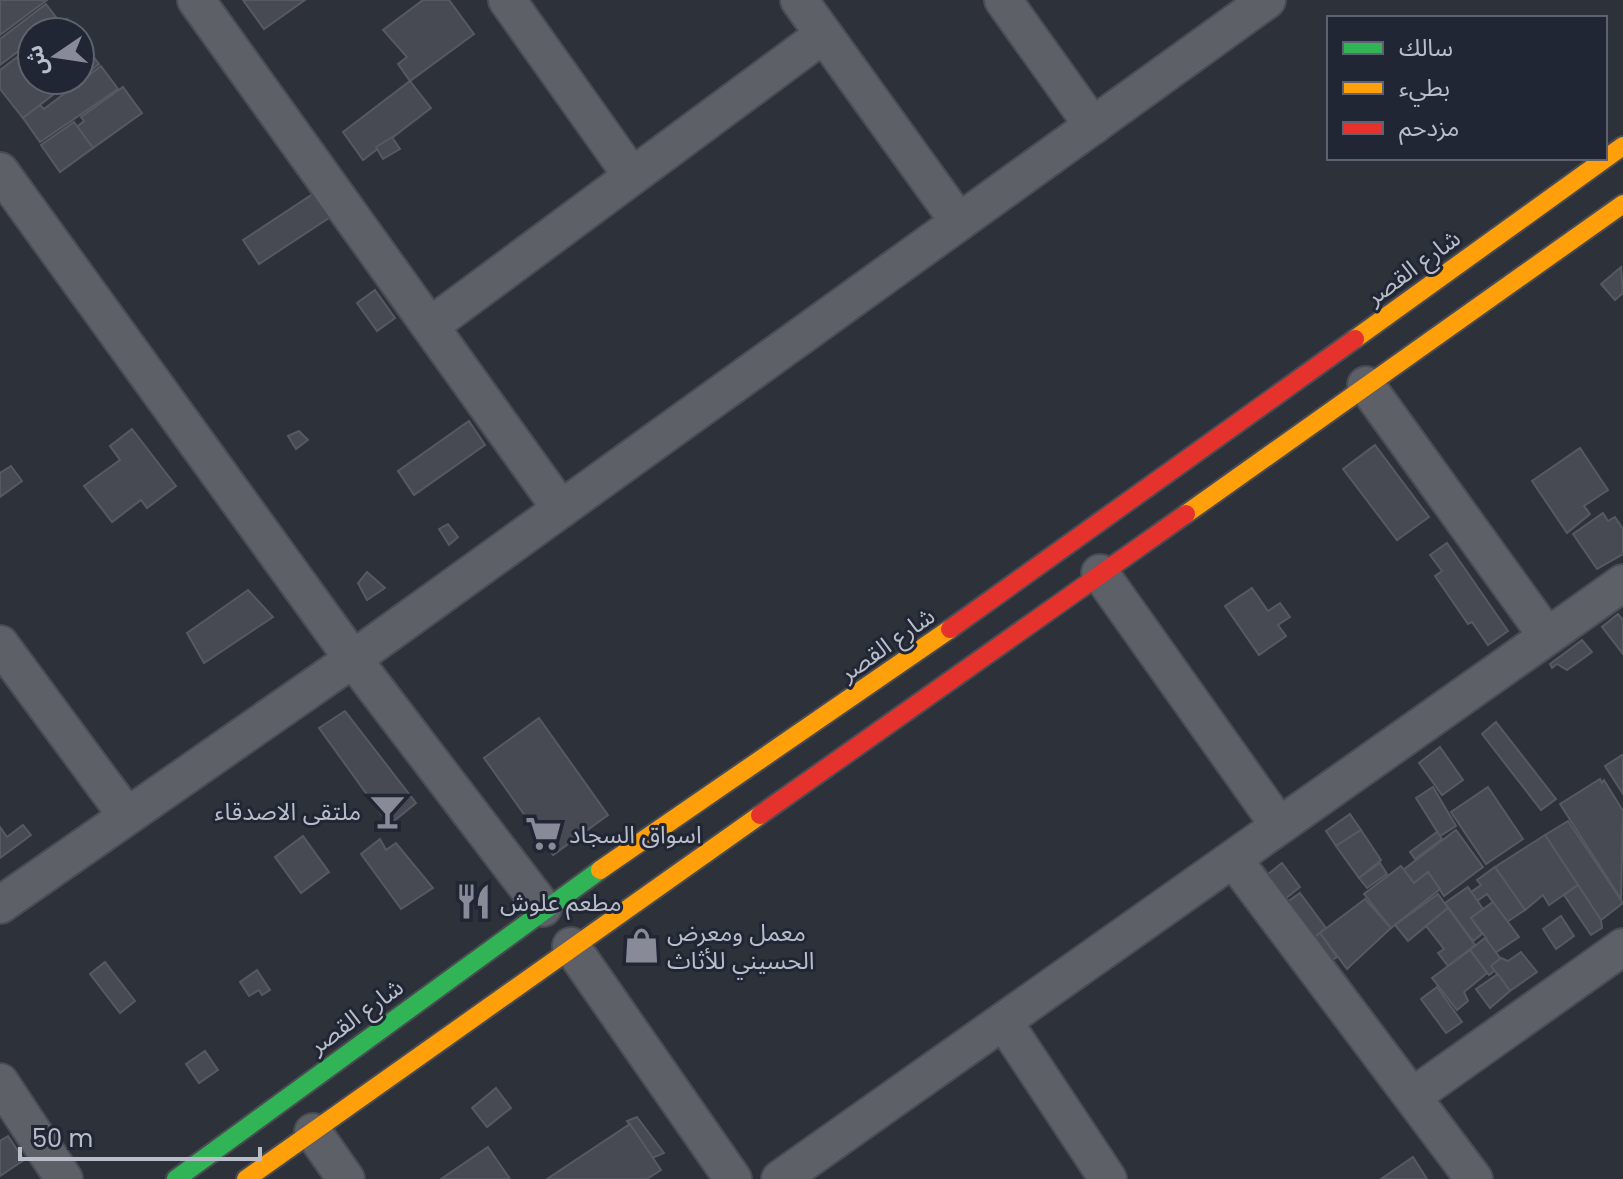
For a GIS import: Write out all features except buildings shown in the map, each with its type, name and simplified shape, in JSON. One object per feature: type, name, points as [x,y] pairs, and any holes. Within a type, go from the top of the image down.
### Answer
[{"type":"street","points":[[196,0],[561,509]]},
{"type":"street","points":[[507,0],[632,176]]},
{"type":"street","points":[[799,0],[959,222]]},
{"type":"street","points":[[1003,0],[1093,126]]},
{"type":"street","points":[[0,905],[353,659],[1267,0]]},
{"type":"street","points":[[430,326],[823,35]]},
{"type":"street","name":"شارع القصر","points":[[176,1179],[543,908],[842,705],[940,652],[1604,160]]},
{"type":"street","points":[[0,171],[353,659],[543,908]]},
{"type":"street","points":[[246,1179],[1623,204]]},
{"type":"street","points":[[1366,385],[1547,636]]},
{"type":"street","points":[[1100,573],[1278,824]]},
{"type":"street","points":[[780,1179],[1623,583]]},
{"type":"street","points":[[0,644],[127,816]]},
{"type":"street","points":[[940,652],[963,672]]},
{"type":"street","points":[[842,705],[852,705],[864,715],[867,740]]},
{"type":"street","points":[[1234,860],[1474,1179]]},
{"type":"street","points":[[571,946],[733,1179]]},
{"type":"street","points":[[1413,1096],[1623,947]]},
{"type":"street","points":[[1004,1022],[1108,1179]]},
{"type":"street","points":[[0,1082],[64,1179]]},
{"type":"street","points":[[313,1132],[346,1179]]},
{"type":"traffic: fast","points":[[176,1179],[600,870]]},
{"type":"traffic: slow","points":[[1607,158],[1623,146]]},
{"type":"traffic: slow","points":[[1355,339],[1604,160]]},
{"type":"traffic: slow","points":[[1186,514],[1623,204]]},
{"type":"traffic: slow","points":[[600,870],[950,629]]},
{"type":"traffic: slow","points":[[246,1179],[760,815]]},
{"type":"traffic: jam","points":[[950,629],[1355,339]]},
{"type":"traffic: jam","points":[[760,815],[1186,514]]},
{"type":"place","name":"ملتقى الاصدقاء","points":[[387,811]]},
{"type":"place","name":"اسواق السجاد","points":[[543,834]]},
{"type":"place","name":"مطعم علوش","points":[[474,902]]},
{"type":"place","name":"معمل ومعرض الحسيني للأثاث","points":[[641,946]]}]
